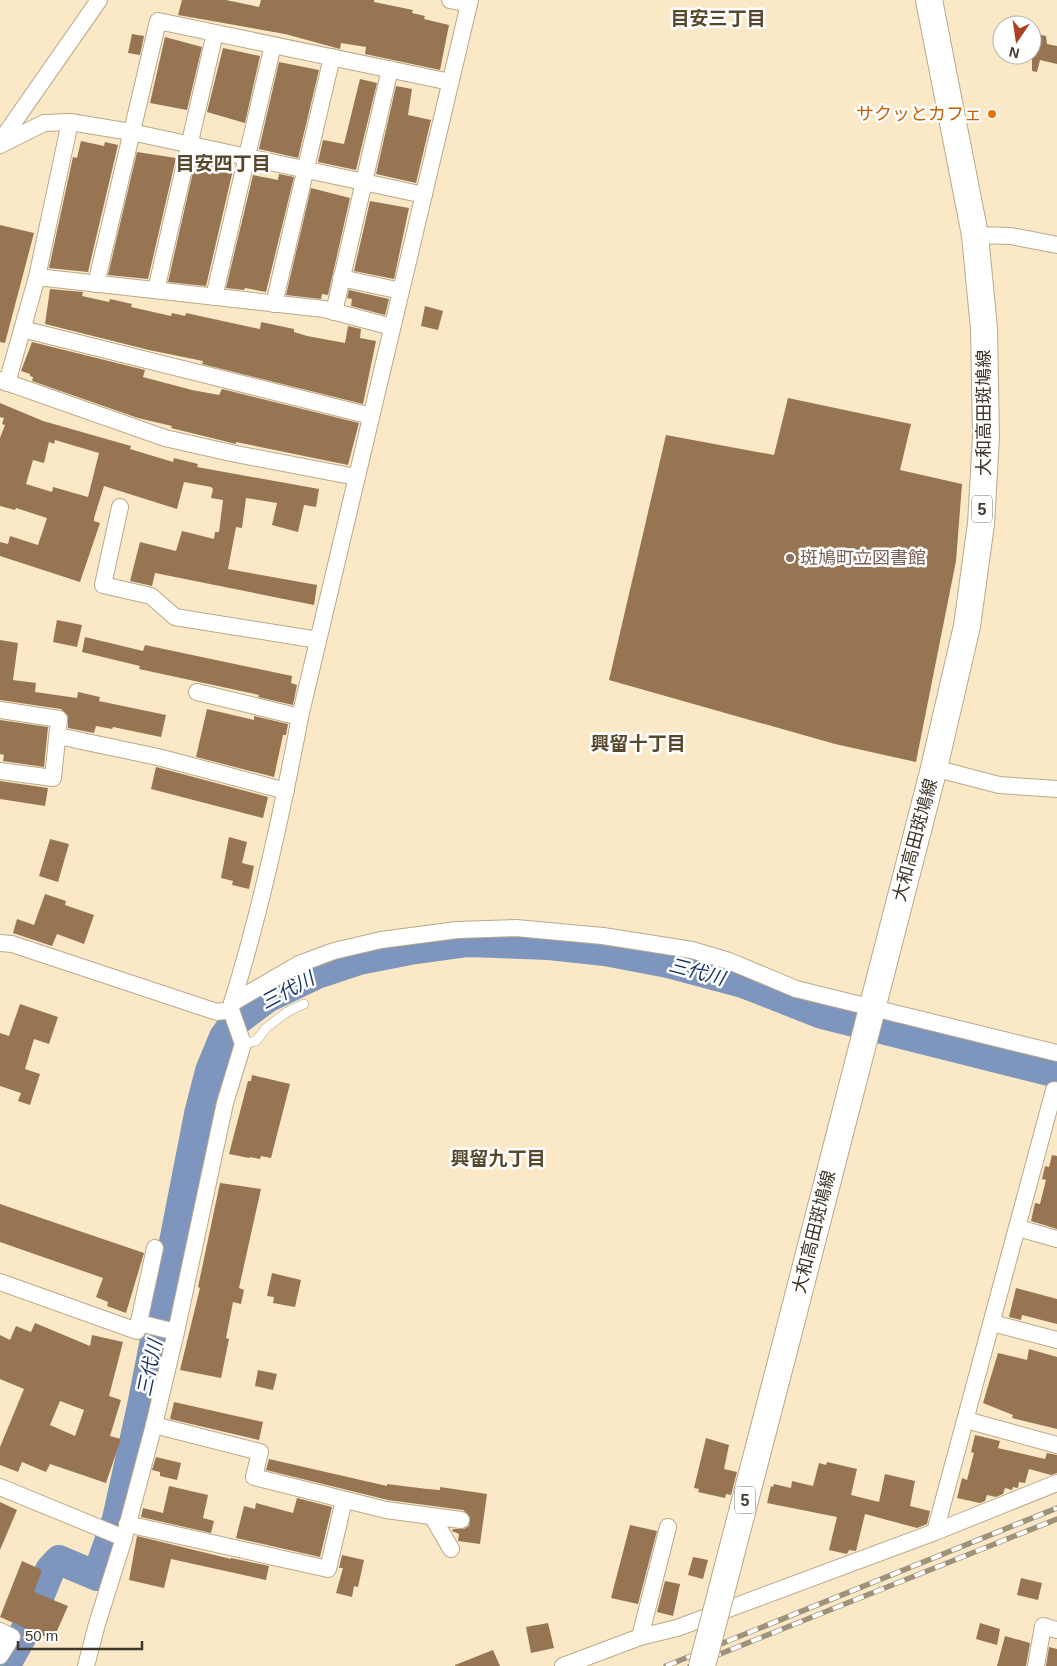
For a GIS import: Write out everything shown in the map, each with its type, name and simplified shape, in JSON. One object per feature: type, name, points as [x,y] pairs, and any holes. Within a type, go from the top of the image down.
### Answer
[{"type":"main road","name":"大和高田斑鳩線","points":[[702,1666],[934,768],[968,626],[982,524],[986,437],[984,329],[975,235],[929,0]]},
{"type":"street","points":[[0,144],[99,0]]},
{"type":"street","points":[[86,1666],[154,1426],[172,1331],[225,1103],[243,1044],[231,1006],[250,945],[286,791],[300,717],[469,2],[450,0]]},
{"type":"street","points":[[96,284],[158,21],[450,82]]},
{"type":"street","points":[[156,290],[215,33]]},
{"type":"street","points":[[214,297],[273,45]]},
{"type":"street","points":[[274,304],[332,57]]},
{"type":"street","points":[[334,312],[390,69]]},
{"type":"street","points":[[0,144],[44,123],[70,122],[131,132],[424,195]]},
{"type":"street","points":[[70,122],[36,277],[22,329],[3,381],[165,438],[356,477]]},
{"type":"street","points":[[975,235],[1010,236],[1057,245]]},
{"type":"street","points":[[36,277],[334,312],[392,327]]},
{"type":"street","points":[[341,278],[401,291]]},
{"type":"street","points":[[22,329],[371,416]]},
{"type":"street","points":[[120,507],[103,584],[151,596],[175,617],[318,640]]},
{"type":"street","points":[[197,692],[300,717]]},
{"type":"street","points":[[0,710],[60,719],[53,778],[0,771]]},
{"type":"street","points":[[58,736],[158,757],[286,791]]},
{"type":"street","points":[[934,768],[999,785],[1057,789]]},
{"type":"street","points":[[0,943],[12,944],[217,1012],[231,1006],[299,964],[334,951],[381,940],[458,930],[516,928],[603,936],[692,950],[729,961],[796,989],[871,1009],[987,1034],[1057,1053]]},
{"type":"street","points":[[935,1532],[1018,1228],[1051,1133],[1054,1090]]},
{"type":"street","points":[[1018,1228],[1057,1239]]},
{"type":"street","points":[[0,1282],[137,1331],[143,1324],[155,1248]]},
{"type":"street","points":[[992,1323],[1057,1340]]},
{"type":"street","points":[[143,1324],[172,1331]]},
{"type":"street","points":[[966,1420],[1057,1445]]},
{"type":"street","points":[[154,1426],[260,1452],[254,1477],[386,1510],[461,1520]]},
{"type":"street","points":[[563,1666],[640,1637],[677,1628],[935,1532],[1057,1483]]},
{"type":"street","points":[[0,1487],[98,1528],[328,1569],[344,1500]]},
{"type":"street","points":[[432,1516],[452,1549]]},
{"type":"street","points":[[640,1637],[668,1527]]},
{"type":"street","points":[[1036,1666],[1043,1626],[1057,1630]]},
{"type":"street","points":[[0,1631],[12,1637],[0,1656]]},
{"type":"lane","points":[[243,1044],[256,1041],[266,1028],[287,1012],[304,1004]]},
{"type":"building","points":[[182,0],[226,0],[259,7],[261,0],[374,0],[374,2],[413,10],[412,13],[425,16],[424,19],[449,25],[440,70],[365,54],[366,47],[341,43],[340,49],[285,34],[178,15]]},
{"type":"building","points":[[132,34],[144,36],[140,55],[128,53]]},
{"type":"building","points":[[1042,35],[1046,36],[1047,44],[1057,46],[1057,64],[1042,60]]},
{"type":"building","points":[[165,37],[202,47],[187,110],[150,103]]},
{"type":"building","points":[[223,48],[260,56],[245,123],[207,112]]},
{"type":"building","points":[[279,62],[319,70],[298,158],[259,149]]},
{"type":"building","points":[[1032,65],[1039,65],[1037,72],[1032,71]]},
{"type":"building","points":[[360,79],[377,83],[356,170],[318,162],[323,140],[344,144]]},
{"type":"building","points":[[396,86],[412,89],[408,115],[431,120],[416,183],[376,174]]},
{"type":"building","points":[[81,141],[104,146],[105,142],[118,145],[88,272],[49,268],[73,157],[77,158]]},
{"type":"building","points":[[137,152],[176,158],[148,279],[108,275]]},
{"type":"building","points":[[195,163],[233,170],[206,286],[168,282]]},
{"type":"building","points":[[279,174],[294,177],[266,292],[245,288],[244,290],[226,288],[253,175],[278,180]]},
{"type":"building","points":[[311,188],[350,198],[328,295],[322,294],[321,299],[286,295]]},
{"type":"building","points":[[370,201],[409,208],[394,279],[354,271]]},
{"type":"building","points":[[0,225],[34,233],[5,343],[0,342]]},
{"type":"building","points":[[50,289],[83,292],[82,296],[109,302],[110,299],[132,304],[131,307],[171,316],[172,313],[185,316],[186,313],[260,329],[261,322],[294,329],[294,332],[307,336],[345,343],[348,326],[361,329],[360,338],[376,341],[363,404],[202,364],[203,361],[149,350],[45,324]]},
{"type":"building","points":[[349,290],[389,299],[385,315],[351,306],[352,299],[347,298]]},
{"type":"building","points":[[425,306],[443,311],[438,330],[421,326]]},
{"type":"building","points":[[32,342],[145,370],[143,377],[192,390],[219,395],[222,389],[359,423],[348,465],[236,442],[236,444],[171,428],[172,426],[138,418],[32,381],[33,377],[30,374],[21,371]]},
{"type":"building","points":[[788,398],[911,424],[900,470],[962,484],[956,561],[916,762],[835,744],[609,680],[666,435],[774,455]]},
{"type":"building","points":[[0,403],[43,421],[131,446],[130,449],[173,462],[174,458],[198,464],[197,467],[319,489],[316,507],[304,505],[298,532],[272,525],[277,503],[246,498],[242,528],[236,527],[228,569],[317,585],[314,605],[155,573],[152,586],[130,581],[140,542],[176,551],[182,531],[214,539],[215,532],[219,532],[223,500],[211,498],[213,489],[211,487],[184,482],[177,509],[104,486],[94,518],[94,521],[100,523],[80,582],[0,556],[0,542],[8,544],[10,536],[38,545],[47,518],[16,508],[15,510],[0,506],[0,438],[5,425],[2,424],[4,418],[0,417]],"holes":[[[55,440],[99,453],[88,497],[53,487],[52,492],[26,484],[33,460],[44,463],[49,442],[54,444]]]},
{"type":"building","points":[[57,620],[82,625],[77,647],[53,642]]},
{"type":"building","points":[[85,637],[143,651],[145,645],[292,676],[291,683],[297,685],[293,705],[258,697],[259,695],[139,669],[140,666],[82,652]]},
{"type":"building","points":[[0,640],[18,643],[13,680],[36,683],[35,692],[77,698],[78,692],[100,697],[99,701],[166,715],[161,737],[113,727],[112,729],[96,726],[94,733],[68,728],[68,716],[61,709],[0,700]]},
{"type":"building","points":[[207,709],[254,720],[254,716],[288,724],[286,735],[283,735],[274,777],[196,757]]},
{"type":"building","points":[[0,720],[48,727],[44,767],[3,761],[4,755],[0,754]]},
{"type":"building","points":[[156,767],[268,797],[263,818],[151,789]]},
{"type":"building","points":[[0,781],[48,788],[45,806],[0,799]]},
{"type":"building","points":[[229,837],[247,842],[242,863],[254,866],[249,889],[232,885],[233,881],[221,878]]},
{"type":"building","points":[[50,839],[69,844],[58,882],[39,876]]},
{"type":"building","points":[[45,894],[66,901],[65,905],[94,915],[84,944],[57,934],[52,946],[13,933],[17,919],[34,925]]},
{"type":"building","points":[[20,1004],[58,1017],[49,1044],[34,1039],[25,1069],[40,1074],[30,1105],[18,1101],[21,1093],[0,1086],[0,1033],[9,1036]]},
{"type":"building","points":[[252,1075],[290,1084],[271,1158],[261,1156],[260,1159],[249,1158],[229,1154],[248,1081],[251,1081]]},
{"type":"building","points":[[1052,1155],[1057,1156],[1057,1229],[1031,1221],[1035,1203],[1040,1204],[1046,1180],[1042,1179],[1045,1166],[1049,1167]]},
{"type":"building","points":[[220,1183],[261,1189],[239,1288],[244,1290],[241,1304],[233,1302],[226,1338],[229,1339],[221,1378],[180,1370],[200,1288],[198,1287]]},
{"type":"building","points":[[0,1204],[144,1253],[126,1313],[107,1306],[108,1302],[96,1297],[103,1278],[0,1242]]},
{"type":"building","points":[[272,1273],[301,1280],[295,1307],[273,1303],[274,1297],[267,1296]]},
{"type":"building","points":[[1016,1288],[1057,1299],[1057,1324],[1022,1315],[1021,1320],[1009,1317]]},
{"type":"building","points":[[35,1323],[90,1346],[92,1335],[123,1342],[109,1396],[121,1400],[110,1436],[121,1439],[106,1483],[50,1464],[46,1472],[22,1462],[18,1472],[0,1465],[0,1447],[24,1389],[0,1379],[0,1335],[10,1340],[16,1326],[31,1332]],"holes":[[[60,1401],[84,1410],[75,1436],[50,1425]]]},
{"type":"building","points":[[1029,1349],[1057,1357],[1057,1429],[1012,1418],[1013,1415],[983,1403],[998,1353],[1027,1360]]},
{"type":"building","points":[[258,1370],[277,1374],[273,1390],[255,1386]]},
{"type":"building","points":[[174,1402],[263,1422],[259,1440],[170,1419]]},
{"type":"building","points":[[975,1435],[1000,1441],[998,1448],[1045,1459],[1047,1453],[1057,1455],[1057,1473],[1051,1475],[1029,1469],[1025,1483],[1019,1482],[1018,1488],[1013,1487],[1012,1490],[1005,1488],[1003,1494],[996,1497],[987,1495],[985,1501],[980,1503],[957,1498],[962,1478],[967,1480],[974,1453],[971,1452]]},
{"type":"building","points":[[706,1438],[729,1445],[724,1469],[737,1472],[731,1495],[726,1494],[725,1498],[698,1492],[699,1489],[694,1488]]},
{"type":"building","points":[[156,1457],[181,1463],[177,1480],[160,1476],[160,1472],[152,1470]]},
{"type":"building","points":[[269,1459],[387,1486],[387,1484],[440,1490],[440,1487],[487,1494],[480,1544],[458,1541],[459,1534],[452,1531],[453,1529],[464,1529],[469,1526],[470,1517],[463,1510],[388,1500],[266,1470]]},
{"type":"building","points":[[827,1462],[857,1469],[851,1495],[879,1502],[885,1474],[915,1481],[910,1506],[930,1511],[927,1524],[917,1528],[865,1514],[856,1551],[849,1550],[847,1554],[829,1550],[837,1517],[767,1503],[771,1486],[773,1487],[774,1484],[791,1488],[792,1481],[813,1486],[819,1463],[826,1465]]},
{"type":"building","points":[[169,1486],[208,1495],[203,1518],[214,1521],[211,1533],[141,1517],[143,1508],[163,1513]]},
{"type":"building","points":[[297,1498],[332,1507],[320,1557],[236,1538],[244,1506],[255,1509],[256,1503],[293,1513]]},
{"type":"building","points":[[0,1502],[17,1510],[0,1550]]},
{"type":"building","points":[[630,1525],[657,1531],[638,1604],[611,1598]]},
{"type":"building","points":[[137,1536],[231,1559],[269,1566],[266,1580],[171,1559],[164,1588],[129,1580]]},
{"type":"building","points":[[342,1555],[364,1560],[358,1587],[354,1586],[352,1597],[336,1593],[343,1568],[339,1568]]},
{"type":"building","points":[[693,1557],[708,1560],[703,1579],[688,1575]]},
{"type":"building","points":[[22,1561],[42,1570],[34,1592],[68,1606],[53,1640],[0,1617]]},
{"type":"building","points":[[1021,1578],[1042,1583],[1038,1600],[1017,1595]]},
{"type":"building","points":[[665,1581],[680,1584],[673,1616],[657,1612]]},
{"type":"building","points":[[548,1623],[554,1648],[531,1653],[526,1627]]},
{"type":"building","points":[[980,1623],[1000,1629],[997,1645],[976,1639]]},
{"type":"building","points":[[1005,1636],[1030,1643],[1026,1666],[997,1666]]},
{"type":"building","points":[[1049,1647],[1057,1649],[1057,1666],[1046,1666]]},
{"type":"building","points":[[493,1650],[500,1666],[455,1666],[455,1665]]},
{"type":"waterway","name":"三代川","points":[[5,1666],[26,1629],[50,1570],[59,1560],[97,1576],[117,1519],[142,1406],[199,1114],[210,1071],[224,1037],[235,1022],[267,998],[317,974],[359,960],[410,950],[468,942],[549,945],[605,951],[668,963],[743,983],[822,1014],[1057,1073]]},
{"type":"railway","points":[[666,1666],[1057,1508]]},
{"type":"railway","points":[[690,1666],[1057,1519]]},
{"type":"place","name":"サクッとカフェ","points":[[992,114]]},
{"type":"place","name":"斑鳩町立図書館","points":[[790,558]]},
{"type":"district","name":"目安三丁目","points":[[718,18]]},
{"type":"district","name":"目安四丁目","points":[[223,163]]},
{"type":"district","name":"興留十丁目","points":[[638,743]]},
{"type":"district","name":"興留九丁目","points":[[498,1158]]}]
